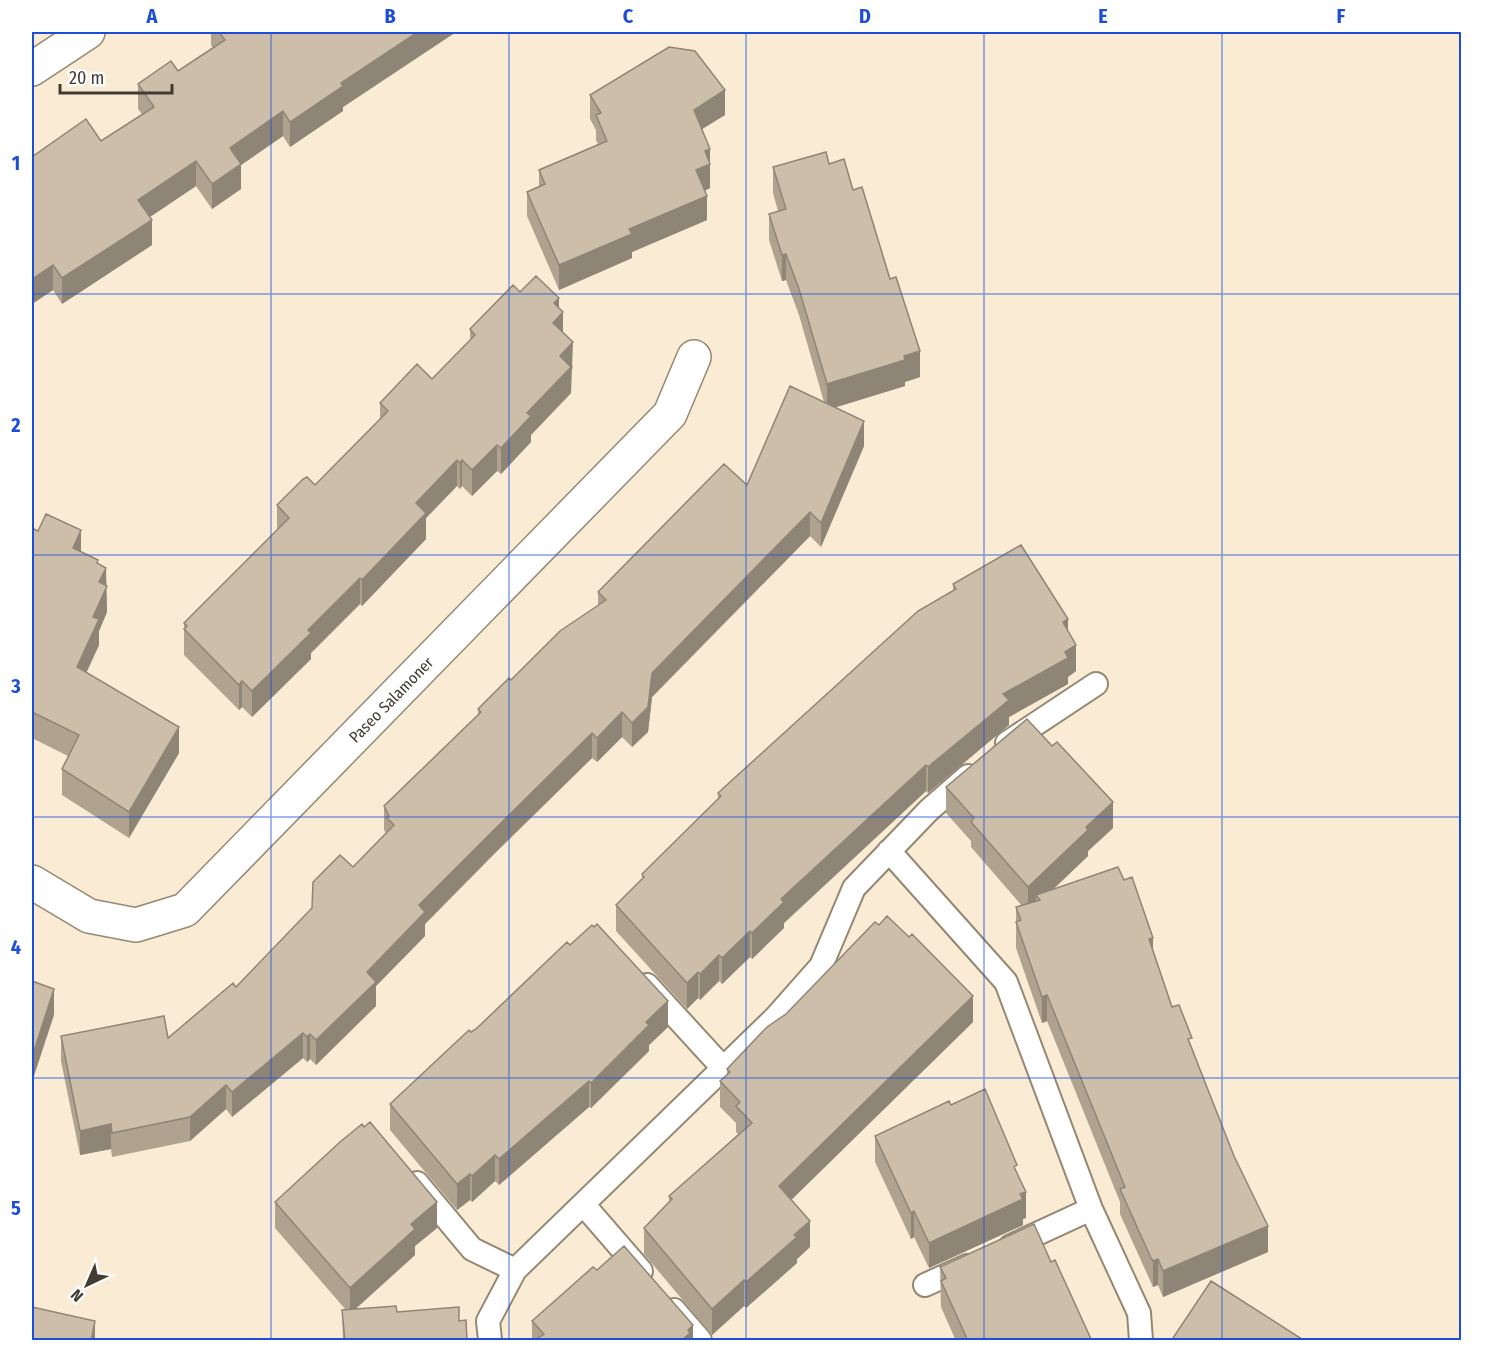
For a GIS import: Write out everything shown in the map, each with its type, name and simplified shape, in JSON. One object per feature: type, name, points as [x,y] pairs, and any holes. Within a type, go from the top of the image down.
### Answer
[{"type":"street","points":[[32,69],[88,32]]},
{"type":"street","name":"Paseo Salamoner","points":[[32,882],[89,916],[136,926],[185,910],[670,414],[694,357]]},
{"type":"lane","points":[[490,1341],[488,1321],[515,1270],[723,1068],[821,966],[854,888],[929,810],[1017,736],[1096,684]]},
{"type":"lane","points":[[889,851],[1006,982],[1091,1209],[1139,1313],[1141,1341]]},
{"type":"lane","points":[[631,968],[723,1068]]},
{"type":"lane","points":[[406,1170],[472,1249],[515,1270]]},
{"type":"lane","points":[[583,1204],[700,1341]]},
{"type":"lane","points":[[925,1286],[1091,1209]]},
{"type":"building","points":[[219,32],[418,32],[341,83],[343,86],[290,122],[283,111],[230,148],[241,164],[212,184],[196,161],[138,200],[152,220],[62,278],[53,265],[32,279],[32,157],[86,119],[101,141],[154,107],[138,84],[171,61],[178,71],[225,40]]},
{"type":"building","points":[[669,47],[695,51],[725,90],[694,110],[710,149],[705,151],[710,164],[696,170],[707,196],[629,229],[632,234],[559,265],[527,192],[545,184],[539,170],[607,141],[596,115],[601,113],[590,95]]},
{"type":"building","points":[[826,152],[829,164],[844,159],[853,190],[862,187],[890,279],[896,277],[920,351],[904,356],[905,360],[827,384],[799,289],[786,254],[782,255],[769,214],[786,209],[773,167]]},
{"type":"building","points":[[536,276],[559,298],[554,303],[563,312],[553,323],[573,342],[560,356],[571,367],[527,413],[531,416],[501,448],[497,445],[472,470],[462,460],[460,463],[457,460],[416,503],[426,513],[362,580],[360,578],[308,630],[311,633],[252,691],[242,681],[239,685],[184,629],[187,626],[184,623],[289,518],[277,505],[303,479],[307,477],[315,485],[388,411],[380,403],[417,364],[432,379],[475,335],[470,329],[513,285],[520,292]]},
{"type":"building","points":[[790,386],[864,421],[821,523],[810,512],[652,673],[648,707],[632,723],[622,712],[597,738],[592,733],[419,905],[425,912],[367,972],[376,982],[316,1040],[310,1034],[307,1037],[303,1033],[232,1092],[226,1085],[190,1117],[112,1133],[111,1124],[80,1131],[61,1036],[164,1016],[168,1038],[233,983],[236,987],[312,908],[313,882],[340,855],[353,867],[394,825],[387,818],[389,816],[384,806],[481,712],[478,709],[509,678],[511,680],[560,631],[606,600],[598,592],[724,464],[747,485]]},
{"type":"building","points":[[46,514],[81,530],[73,548],[98,560],[97,563],[106,568],[99,582],[107,586],[93,617],[99,619],[77,667],[179,727],[129,812],[62,769],[79,735],[32,712],[32,528],[38,531]]},
{"type":"building","points":[[1021,545],[1068,619],[1063,622],[1076,645],[1065,652],[1068,658],[1003,694],[1009,700],[928,767],[926,765],[781,899],[784,902],[752,933],[750,931],[722,958],[719,955],[687,983],[616,905],[644,877],[642,874],[721,796],[718,793],[918,611],[956,589],[953,584]]},
{"type":"building","points":[[1027,719],[1052,746],[1057,742],[1113,802],[1086,827],[1088,830],[1028,887],[971,822],[974,818],[946,787]]},
{"type":"building","points":[[1118,867],[1124,880],[1132,877],[1153,938],[1149,939],[1172,1007],[1179,1005],[1192,1038],[1188,1039],[1234,1156],[1268,1226],[1163,1271],[1158,1259],[1153,1261],[1151,1258],[1120,1189],[1125,1187],[1047,995],[1042,997],[1016,922],[1021,920],[1016,907],[1040,900],[1036,895]]},
{"type":"building","points":[[887,916],[909,937],[912,934],[973,996],[779,1186],[810,1221],[794,1235],[797,1237],[712,1309],[644,1228],[672,1199],[669,1196],[752,1123],[736,1106],[740,1102],[720,1081],[730,1072],[727,1069],[767,1027],[786,1014],[875,922],[879,925]]},
{"type":"building","points":[[597,924],[668,1001],[646,1022],[649,1025],[591,1083],[589,1081],[499,1159],[495,1155],[472,1176],[470,1174],[457,1184],[390,1104],[469,1030],[471,1032],[476,1029],[567,942],[570,945],[592,925],[594,927]]},
{"type":"building","points":[[32,981],[54,989],[32,1057]]},
{"type":"building","points":[[985,1089],[1017,1165],[1014,1167],[1026,1192],[1020,1194],[1023,1199],[929,1243],[914,1211],[911,1213],[875,1136],[949,1101],[951,1105]]},
{"type":"building","points":[[370,1122],[437,1202],[411,1224],[415,1229],[350,1288],[275,1202],[340,1142],[362,1124],[364,1127]]},
{"type":"building","points":[[1034,1224],[1051,1262],[1055,1260],[1091,1339],[1088,1341],[968,1341],[941,1281],[946,1278],[940,1267]]},
{"type":"building","points":[[624,1246],[693,1325],[688,1330],[690,1333],[681,1341],[540,1341],[538,1338],[544,1334],[532,1321],[593,1267],[597,1270]]},
{"type":"building","points":[[1211,1281],[1305,1341],[1171,1341]]},
{"type":"building","points":[[396,1306],[397,1312],[459,1307],[459,1321],[466,1320],[467,1341],[345,1341],[342,1310]]},
{"type":"building","points":[[32,1307],[95,1321],[91,1341],[32,1341]]}]
